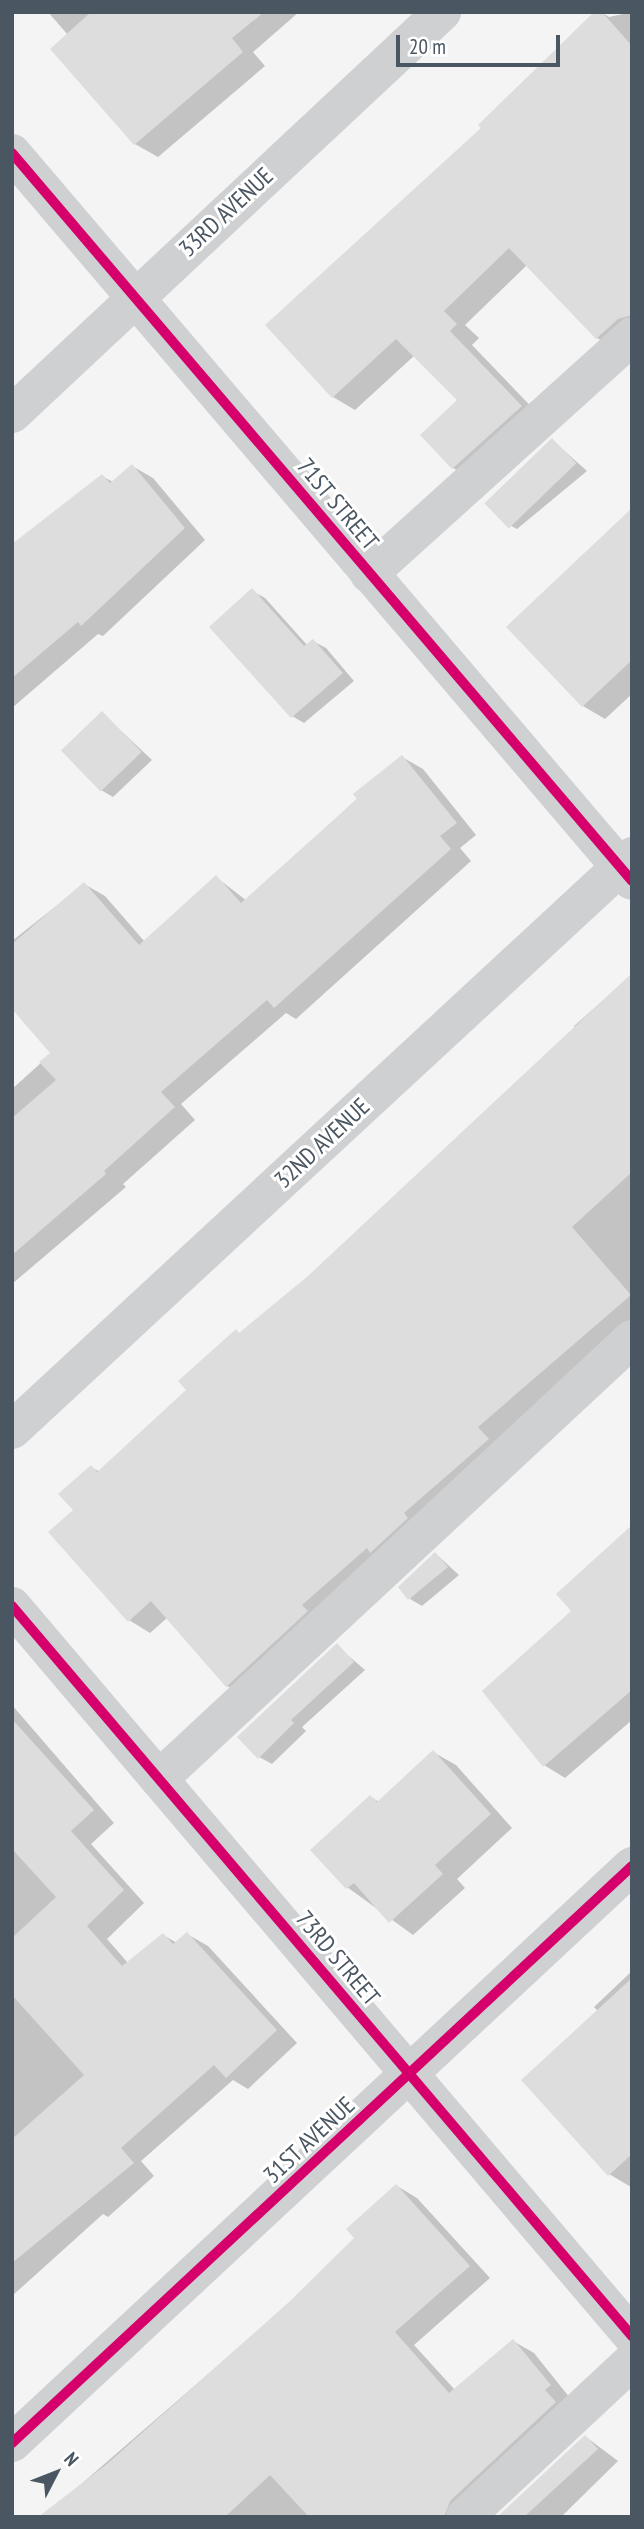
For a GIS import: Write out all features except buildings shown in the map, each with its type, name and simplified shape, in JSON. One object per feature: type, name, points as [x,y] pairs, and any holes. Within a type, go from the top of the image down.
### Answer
[{"type":"street","name":"33RD AVENUE","points":[[12,414],[442,12]]},
{"type":"street","name":"71ST STREET","points":[[12,153],[369,574],[628,868]]},
{"type":"street","points":[[369,574],[632,336]]},
{"type":"street","name":"32ND AVENUE","points":[[12,1430],[628,868]]},
{"type":"street","points":[[159,1779],[632,1339]]},
{"type":"street","name":"73RD STREET","points":[[12,1606],[632,2336]]},
{"type":"street","name":"31ST AVENUE","points":[[12,2443],[410,2076],[632,1866]]},
{"type":"street","points":[[465,2517],[632,2361]]},
{"type":"cycle path","points":[[12,153],[632,881]]},
{"type":"cycle path","points":[[12,1606],[632,2336]]},
{"type":"cycle path","points":[[12,2443],[632,1866]]}]
